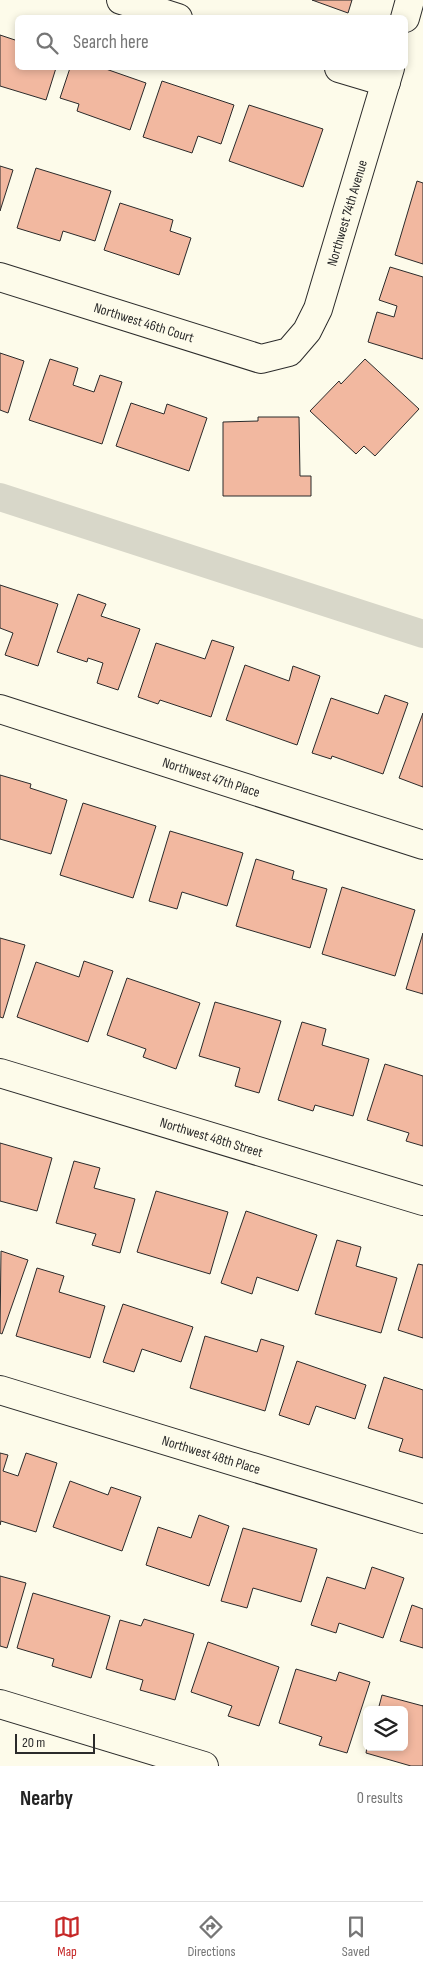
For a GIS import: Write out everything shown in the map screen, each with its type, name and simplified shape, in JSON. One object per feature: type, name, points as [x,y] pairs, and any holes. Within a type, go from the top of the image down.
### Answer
[{"type":"street","points":[[121,0],[168,15]]},
{"type":"street","points":[[406,15],[410,0]]},
{"type":"street","points":[[353,70],[388,75]]},
{"type":"street","name":"Northwest 74th Avenue","points":[[289,352],[307,331],[318,309],[388,75]]},
{"type":"street","name":"Northwest 46th Court","points":[[0,277],[261,360],[289,352]]},
{"type":"street","name":"Northwest 47th Place","points":[[0,709],[423,845]]},
{"type":"street","name":"Northwest 48th Street","points":[[0,1073],[423,1201]]},
{"type":"street","name":"Northwest 48th Place","points":[[0,1390],[423,1519]]},
{"type":"street","points":[[0,1704],[204,1766]]},
{"type":"building","points":[[312,0],[352,0],[348,13]]},
{"type":"building","points":[[0,35],[15,40],[15,70],[55,70],[46,100],[0,86]]},
{"type":"building","points":[[69,70],[109,70],[146,83],[130,130],[77,111],[79,104],[60,98]]},
{"type":"building","points":[[162,81],[234,105],[221,144],[198,136],[192,153],[143,137]]},
{"type":"building","points":[[249,105],[323,129],[303,187],[229,161]]},
{"type":"building","points":[[0,166],[13,170],[0,211]]},
{"type":"building","points":[[36,168],[111,191],[95,241],[63,231],[60,241],[17,228]]},
{"type":"building","points":[[417,181],[423,183],[423,264],[395,255]]},
{"type":"building","points":[[120,203],[173,220],[170,231],[191,238],[179,275],[104,250]]},
{"type":"building","points":[[390,267],[423,277],[423,359],[368,342],[377,312],[394,317],[397,306],[379,300]]},
{"type":"building","points":[[0,353],[24,361],[8,413],[0,410]]},
{"type":"building","points":[[50,359],[78,368],[73,385],[94,392],[100,375],[122,382],[102,444],[29,420]]},
{"type":"building","points":[[365,359],[419,409],[375,456],[364,446],[356,454],[310,411],[339,381],[341,384]]},
{"type":"building","points":[[131,403],[164,414],[167,404],[207,418],[189,471],[116,446]]},
{"type":"building","points":[[258,417],[299,417],[300,476],[311,476],[311,496],[223,496],[223,422],[258,421]]},
{"type":"building","points":[[0,585],[58,604],[38,666],[5,655],[13,633],[0,628]]},
{"type":"building","points":[[78,594],[106,604],[101,616],[140,629],[118,690],[97,683],[103,663],[88,658],[87,662],[57,652]]},
{"type":"building","points":[[212,640],[234,647],[211,717],[160,700],[158,704],[138,697],[156,643],[205,659]]},
{"type":"building","points":[[245,665],[289,681],[293,666],[320,676],[297,745],[226,720]]},
{"type":"building","points":[[385,695],[408,703],[383,774],[332,756],[331,759],[312,753],[331,698],[378,714]]},
{"type":"building","points":[[423,713],[423,787],[399,778]]},
{"type":"building","points":[[0,775],[31,784],[30,788],[67,800],[51,854],[0,839]]},
{"type":"building","points":[[83,803],[156,826],[133,898],[60,875]]},
{"type":"building","points":[[170,831],[243,853],[227,906],[182,892],[177,909],[149,901]]},
{"type":"building","points":[[256,859],[294,871],[292,879],[327,889],[310,948],[236,926]]},
{"type":"building","points":[[342,887],[415,910],[395,976],[322,954]]},
{"type":"building","points":[[423,933],[423,994],[406,989]]},
{"type":"building","points":[[0,938],[25,945],[3,1018],[0,1017]]},
{"type":"building","points":[[84,961],[113,971],[88,1042],[17,1017],[36,962],[79,977]]},
{"type":"building","points":[[127,978],[200,1003],[176,1069],[143,1057],[146,1049],[107,1035]]},
{"type":"building","points":[[215,1002],[281,1021],[259,1093],[235,1086],[240,1068],[199,1056]]},
{"type":"building","points":[[302,1022],[326,1029],[322,1045],[369,1059],[353,1116],[315,1105],[313,1111],[278,1100]]},
{"type":"building","points":[[385,1064],[423,1076],[423,1146],[406,1141],[409,1133],[367,1120]]},
{"type":"building","points":[[0,1143],[52,1158],[37,1211],[0,1201]]},
{"type":"building","points":[[74,1161],[100,1168],[94,1188],[135,1199],[120,1253],[92,1245],[96,1234],[56,1223]]},
{"type":"building","points":[[156,1191],[228,1212],[210,1274],[137,1252]]},
{"type":"building","points":[[246,1211],[317,1235],[298,1291],[257,1277],[252,1294],[221,1283]]},
{"type":"building","points":[[337,1240],[361,1247],[356,1266],[397,1278],[381,1333],[315,1314]]},
{"type":"building","points":[[1,1251],[28,1260],[2,1334],[0,1333]]},
{"type":"building","points":[[418,1264],[423,1265],[423,1338],[398,1330]]},
{"type":"building","points":[[37,1268],[64,1276],[59,1292],[105,1306],[90,1358],[16,1336]]},
{"type":"building","points":[[123,1304],[193,1327],[181,1362],[142,1349],[134,1372],[103,1362]]},
{"type":"building","points":[[205,1336],[257,1352],[261,1339],[284,1346],[265,1411],[190,1388]]},
{"type":"building","points":[[297,1361],[366,1385],[355,1419],[316,1406],[309,1425],[279,1415]]},
{"type":"building","points":[[384,1377],[423,1390],[423,1458],[399,1451],[403,1439],[368,1428]]},
{"type":"building","points":[[0,1453],[8,1455],[3,1471],[18,1476],[26,1453],[57,1463],[36,1532],[1,1521],[0,1525]]},
{"type":"building","points":[[70,1481],[108,1495],[111,1487],[141,1497],[122,1551],[53,1527]]},
{"type":"building","points":[[199,1515],[229,1526],[209,1586],[146,1565],[158,1527],[191,1538]]},
{"type":"building","points":[[243,1528],[317,1549],[301,1602],[253,1588],[247,1608],[221,1601]]},
{"type":"building","points":[[372,1567],[404,1578],[383,1638],[339,1623],[336,1633],[311,1625],[327,1577],[365,1589]]},
{"type":"building","points":[[0,1576],[26,1583],[7,1648],[0,1646]]},
{"type":"building","points":[[33,1593],[110,1616],[91,1678],[52,1666],[54,1659],[17,1648]]},
{"type":"building","points":[[412,1605],[423,1609],[423,1648],[400,1641]]},
{"type":"building","points":[[144,1619],[194,1634],[175,1700],[140,1690],[143,1680],[106,1669],[120,1620],[141,1626]]},
{"type":"building","points":[[208,1642],[279,1667],[259,1726],[228,1716],[232,1706],[191,1692]]},
{"type":"building","points":[[296,1669],[336,1681],[339,1672],[370,1682],[347,1753],[319,1745],[322,1737],[279,1723]]},
{"type":"building","points":[[382,1695],[423,1706],[423,1766],[411,1766],[366,1753],[366,1751],[408,1751],[408,1706],[379,1706]]},
{"type":"waterway","points":[[0,497],[423,634]]}]
